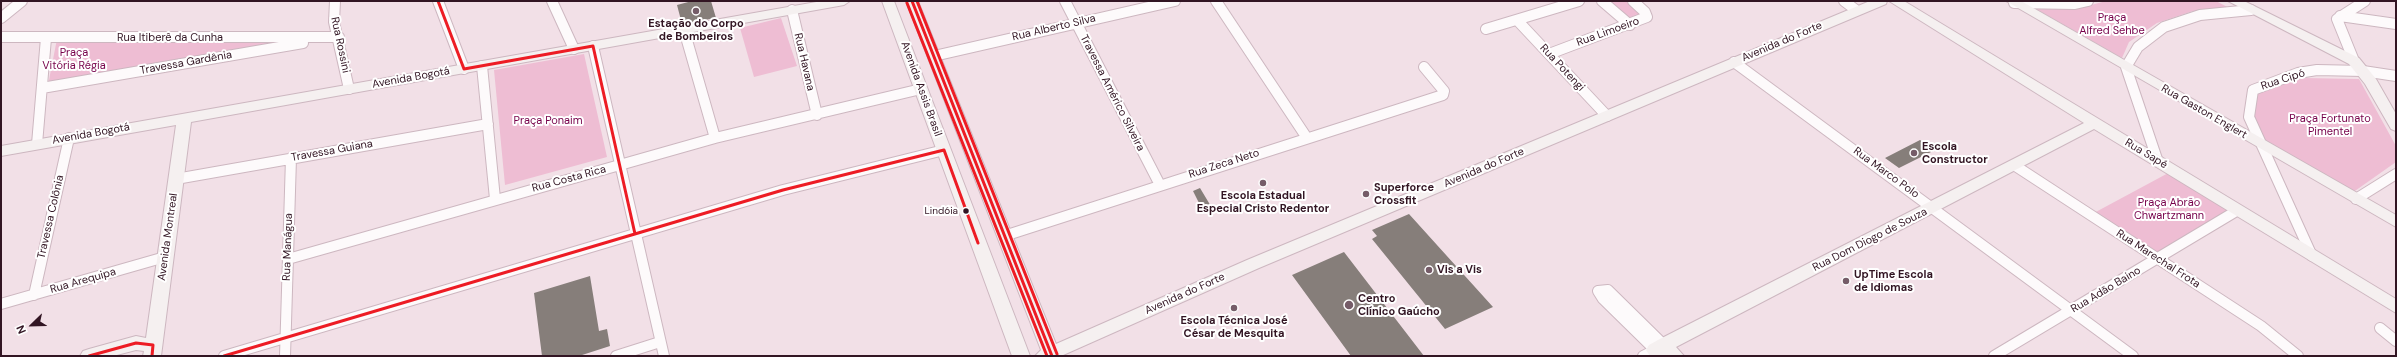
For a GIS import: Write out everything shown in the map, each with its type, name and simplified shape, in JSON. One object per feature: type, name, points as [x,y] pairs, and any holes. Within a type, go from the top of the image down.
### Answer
[{"type":"street","points":[[1,18],[22,1]]},
{"type":"street","name":"Rua Rossini","points":[[336,1],[333,8],[335,38],[349,89]]},
{"type":"street","points":[[438,1],[464,69]]},
{"type":"street","points":[[552,1],[574,49]]},
{"type":"street","name":"Avenida Bogotá","points":[[1,151],[844,1]]},
{"type":"street","name":"Avenida Assis Brasil","points":[[888,1],[1021,356]]},
{"type":"street","name":"Avenida Assis Brasil","points":[[912,1],[1004,236],[1048,355]]},
{"type":"street","name":"Travessa Américo Silveira","points":[[1065,1],[1160,185]]},
{"type":"street","name":"Rua Alberto Silva","points":[[934,56],[1175,1]]},
{"type":"street","points":[[1216,1],[1307,138]]},
{"type":"street","points":[[1486,29],[1579,1]]},
{"type":"street","points":[[1602,1],[1630,25]]},
{"type":"street","name":"Rua Limoeiro","points":[[1549,54],[1630,25],[1647,16],[1645,12],[1633,1]]},
{"type":"street","points":[[1844,1],[1856,10]]},
{"type":"street","name":"Avenida do Forte","points":[[1048,355],[1253,264],[1856,10],[1881,1]]},
{"type":"street","name":"Rua Sapé","points":[[1895,1],[2396,307]]},
{"type":"street","points":[[2013,2],[2076,4],[2088,1]]},
{"type":"street","points":[[2234,1],[2359,66]]},
{"type":"street","points":[[2366,1],[2337,19],[2359,66],[2396,126]]},
{"type":"street","name":"Rua Gaston Englert","points":[[2013,2],[2396,222]]},
{"type":"street","name":"Rua Havana","points":[[792,10],[817,115]]},
{"type":"street","points":[[2158,162],[2126,67],[2138,47],[2164,27],[2200,15],[2251,10]]},
{"type":"street","points":[[2340,16],[2396,24]]},
{"type":"street","name":"Rua Potengi","points":[[1517,20],[1607,116]]},
{"type":"street","points":[[684,30],[716,138]]},
{"type":"street","name":"Rua Itiberê da Cunha","points":[[1,37],[335,38]]},
{"type":"street","points":[[37,144],[46,38]]},
{"type":"street","name":"Travessa Gardênia","points":[[42,88],[335,38]]},
{"type":"street","points":[[593,46],[664,356]]},
{"type":"street","name":"Rua Marco Polo","points":[[1734,62],[2073,310],[2133,356]]},
{"type":"street","points":[[482,66],[495,199]]},
{"type":"street","name":"Rua Cipó","points":[[2312,256],[2249,117],[2253,90],[2298,73],[2317,70],[2359,66],[2396,76]]},
{"type":"street","name":"Rua Zeca Neto","points":[[1004,236],[1445,94],[1424,67]]},
{"type":"street","name":"Rua Costa Rica","points":[[288,259],[495,199],[620,166],[716,138],[921,89]]},
{"type":"street","name":"Avenida Montreal","points":[[152,350],[184,118]]},
{"type":"street","name":"Rua Dom Diogo de Souza","points":[[1659,353],[2095,123]]},
{"type":"street","name":"Travessa Guiana","points":[[176,179],[488,124]]},
{"type":"street","name":"Travessa Colônia","points":[[34,295],[69,138]]},
{"type":"street","points":[[224,356],[783,190],[944,150]]},
{"type":"street","name":"Rua Manágua","points":[[285,356],[291,158]]},
{"type":"street","name":"Rua Marechal Frota","points":[[2014,166],[2261,326],[2298,356]]},
{"type":"street","points":[[2356,199],[2396,174]]},
{"type":"street","name":"Rua Adão Baino","points":[[1994,356],[2238,210]]},
{"type":"street","name":"Rua Arequipa","points":[[1,304],[165,257]]},
{"type":"street","points":[[1608,290],[1659,353],[1603,299],[1598,292],[1608,290]]},
{"type":"street","points":[[2380,328],[2396,341]]},
{"type":"street","points":[[616,356],[660,342]]},
{"type":"street","points":[[89,356],[136,343],[152,350]]},
{"type":"green space","points":[[1609,1],[1626,1],[1640,13],[1640,18],[1633,22]]},
{"type":"green space","name":"Praça Alfred Sehbe","points":[[2106,1],[2216,1],[2231,9],[2193,11],[2157,23],[2129,42],[2122,58],[2036,9],[2080,8]]},
{"type":"green space","points":[[781,18],[797,66],[754,77],[740,28]]},
{"type":"green space","name":"Praça Vitória Régia","points":[[57,39],[307,41],[48,85]]},
{"type":"green space","name":"Praça Ponaim","points":[[584,54],[607,157],[505,185],[494,70]]},
{"type":"green space","name":"Praça Fortunato Pimentel","points":[[2303,78],[2359,79],[2396,146],[2396,162],[2352,193],[2268,145],[2252,119],[2256,91]]},
{"type":"green space","name":"Praça Abrão Chwartzmann","points":[[2172,171],[2235,210],[2154,254],[2092,214]]},
{"type":"building","name":"Estação do Corpo de Bombeiros","points":[[692,1],[711,1],[716,18],[682,24],[677,5]]},
{"type":"building","name":"Escola Constructor","points":[[1920,140],[1935,150],[1899,168],[1885,158]]},
{"type":"building","points":[[1200,188],[1212,208],[1203,211],[1193,191]]},
{"type":"building","name":"Vis a Vis","points":[[1409,214],[1493,307],[1445,329],[1372,239],[1377,236],[1372,230]]},
{"type":"building","name":"Centro Clínico Gaúcho","points":[[1344,252],[1424,356],[1351,356],[1292,275]]},
{"type":"building","points":[[590,276],[599,331],[607,329],[610,346],[579,356],[542,356],[534,293]]},
{"type":"transit line","points":[[438,1],[464,69],[593,46],[635,234]]},
{"type":"transit line","points":[[912,1],[1052,356]]},
{"type":"transit line","points":[[917,1],[1057,354]]},
{"type":"transit line","points":[[907,3],[1047,356]]},
{"type":"transit line","points":[[224,356],[783,190],[944,150],[978,243]]},
{"type":"transit line","points":[[89,356],[136,343],[153,345],[152,356]]},
{"type":"place","name":"Estação do Corpo de Bombeiros","points":[[696,11]]},
{"type":"place","name":"Escola Constructor","points":[[1914,153]]},
{"type":"place","name":"Escola Estadual Especial Cristo Redentor","points":[[1263,183]]},
{"type":"place","name":"Superforce Crossfit","points":[[1366,194]]},
{"type":"place","name":"Lindóia","points":[[966,211]]},
{"type":"place","name":"Vis a Vis","points":[[1429,270]]},
{"type":"place","name":"UpTime Escola de Idiomas","points":[[1846,281]]},
{"type":"place","name":"Centro Clínico Gaúcho","points":[[1349,305]]},
{"type":"place","name":"Escola Técnica José César de Mesquita","points":[[1234,308]]}]
